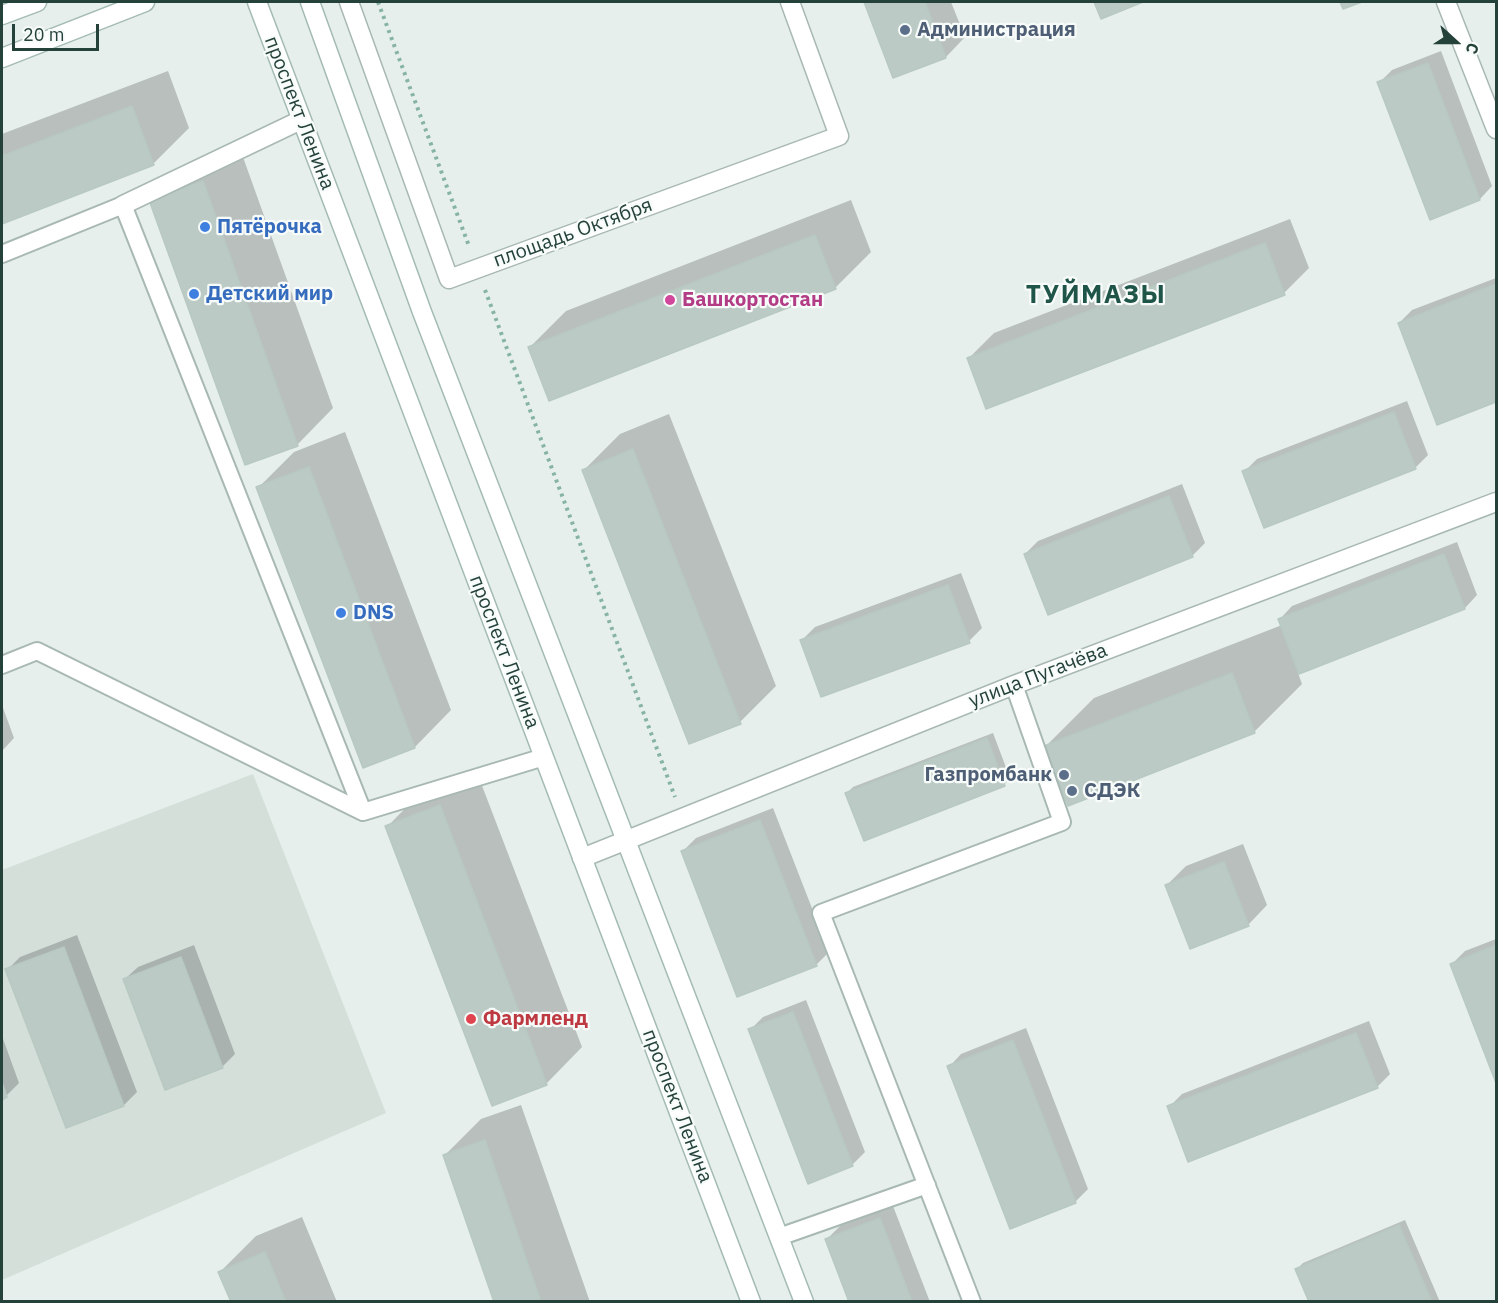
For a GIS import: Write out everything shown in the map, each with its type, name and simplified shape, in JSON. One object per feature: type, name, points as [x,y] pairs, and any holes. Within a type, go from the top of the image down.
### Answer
[{"type":"street","points":[[2,15],[37,2]]},
{"type":"street","points":[[2,58],[145,2]]},
{"type":"street","name":"проспект Ленина","points":[[256,2],[752,1302]]},
{"type":"street","points":[[310,2],[422,312],[804,1302]]},
{"type":"street","name":"площадь Октября","points":[[349,2],[450,279],[839,136],[790,2]]},
{"type":"street","points":[[1446,2],[1497,129]]},
{"type":"street","points":[[123,205],[302,120]]},
{"type":"street","name":"улица Пугачёва","points":[[582,858],[1014,685],[1497,502]]},
{"type":"lane","points":[[2,254],[123,205],[363,812]]},
{"type":"lane","points":[[2,665],[37,651],[363,812],[544,757]]},
{"type":"lane","points":[[972,1302],[821,913],[1062,822],[1014,685]]},
{"type":"lane","points":[[779,1237],[927,1185]]},
{"type":"path","points":[[378,2],[682,818]]},
{"type":"shaded area","points":[[253,774],[386,1113],[2,1280],[2,870]]},
{"type":"building","name":"Администрация","points":[[864,2],[925,2],[946,58],[893,78]]},
{"type":"building","points":[[1094,2],[1143,2],[1101,19]]},
{"type":"building","points":[[1340,2],[1362,2],[1343,9]]},
{"type":"building","points":[[1428,63],[1480,200],[1430,220],[1377,82]]},
{"type":"building","points":[[132,106],[154,165],[2,224],[2,156]]},
{"type":"building","points":[[203,181],[298,446],[245,465],[149,200]]},
{"type":"building","points":[[815,235],[836,289],[549,401],[528,347]]},
{"type":"building","points":[[1265,243],[1285,295],[986,409],[967,358]]},
{"type":"building","points":[[1496,284],[1496,402],[1437,425],[1398,323]]},
{"type":"building","points":[[1394,412],[1416,469],[1264,528],[1242,471]]},
{"type":"building","points":[[633,449],[741,724],[689,744],[582,470]]},
{"type":"building","points":[[309,467],[415,748],[363,768],[256,487]]},
{"type":"building","points":[[1169,496],[1193,557],[1048,615],[1024,554]]},
{"type":"building","points":[[1444,554],[1465,609],[1299,674],[1278,619]]},
{"type":"building","points":[[948,585],[970,643],[821,697],[800,640]]},
{"type":"building","points":[[1232,673],[1255,733],[1068,806],[1044,746]]},
{"type":"building","points":[[987,738],[1005,786],[864,841],[845,793]]},
{"type":"building","points":[[440,805],[547,1085],[492,1106],[385,826]]},
{"type":"building","points":[[760,820],[817,966],[737,997],[681,851]]},
{"type":"building","points":[[1224,862],[1249,926],[1190,949],[1165,885]]},
{"type":"building","points":[[1496,945],[1496,1083],[1450,964]]},
{"type":"building","points":[[64,947],[124,1106],[66,1128],[5,969]]},
{"type":"building","points":[[181,957],[223,1068],[165,1090],[123,979]]},
{"type":"building","points":[[793,1012],[853,1166],[808,1184],[748,1029]]},
{"type":"building","points":[[1356,1033],[1378,1088],[1188,1162],[1167,1106]]},
{"type":"building","points":[[1013,1040],[1076,1203],[1010,1229],[947,1066]]},
{"type":"building","points":[[2,1082],[7,1097],[2,1100]]},
{"type":"building","points":[[485,1140],[541,1302],[494,1302],[443,1155]]},
{"type":"building","points":[[880,1218],[912,1302],[849,1302],[825,1239]]},
{"type":"building","points":[[1399,1225],[1432,1302],[1309,1302],[1295,1269]]},
{"type":"building","points":[[265,1252],[286,1302],[231,1302],[218,1272]]},
{"type":"place","name":"Администрация","points":[[905,30]]},
{"type":"place","name":"Пятёрочка","points":[[205,227]]},
{"type":"place","name":"Детский мир","points":[[194,294]]},
{"type":"place","name":"Башкортостан","points":[[670,300]]},
{"type":"place","name":"DNS","points":[[341,613]]},
{"type":"place","name":"Газпромбанк","points":[[1064,775]]},
{"type":"place","name":"СДЭК","points":[[1072,791]]},
{"type":"place","name":"Фармленд","points":[[471,1019]]},
{"type":"district","name":"ТУЙМАЗЫ","points":[[1096,295]]}]
